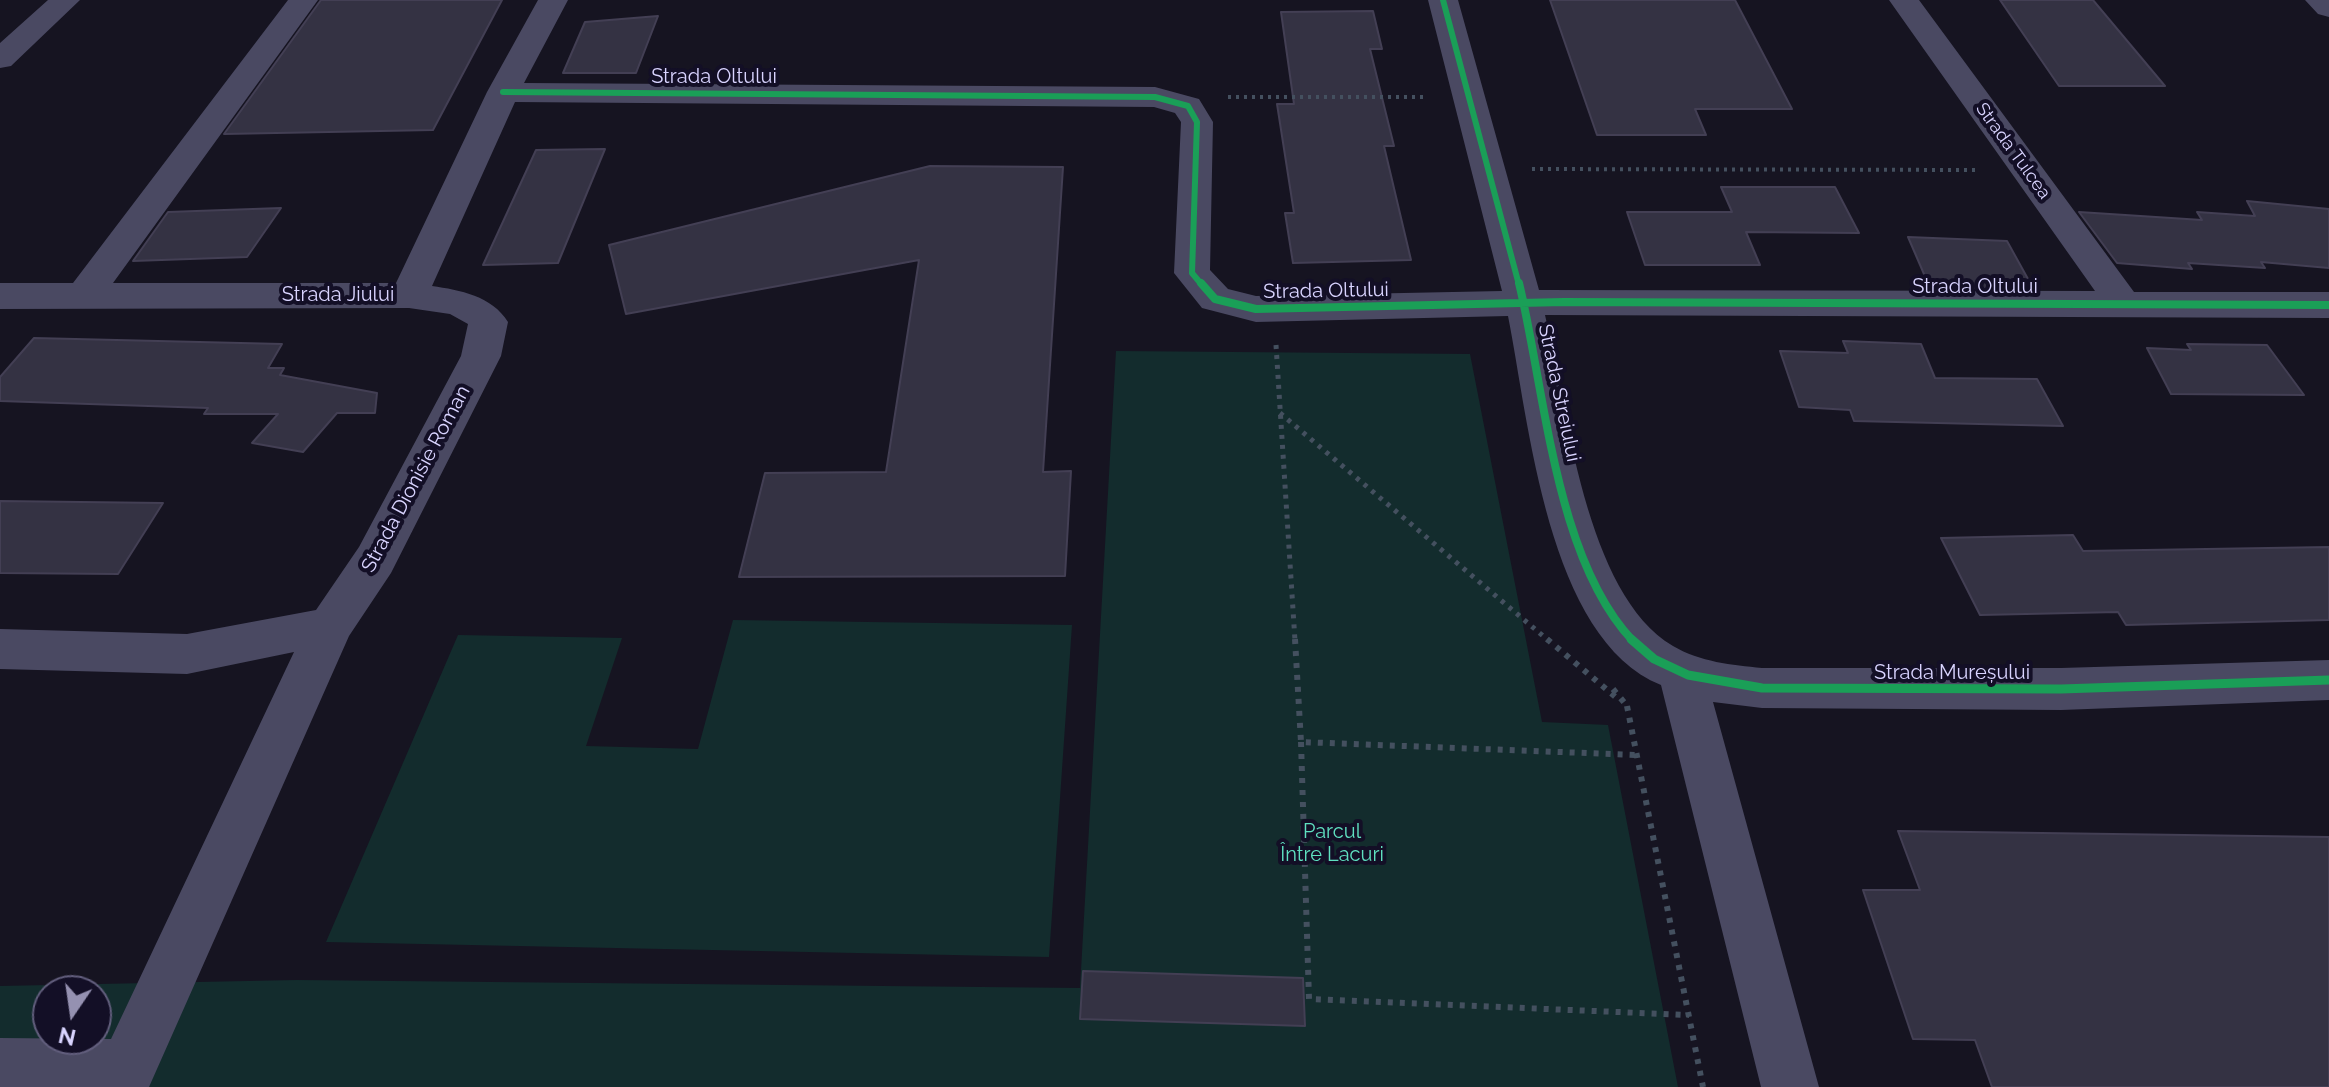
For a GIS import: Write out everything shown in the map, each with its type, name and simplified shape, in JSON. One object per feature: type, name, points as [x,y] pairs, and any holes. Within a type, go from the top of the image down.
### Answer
[{"type":"street","points":[[0,59],[65,0]]},
{"type":"street","points":[[83,297],[303,0]]},
{"type":"street","name":"Strada Jiului","points":[[0,296],[409,295],[503,92],[553,0]]},
{"type":"street","name":"Strada Streiului","points":[[1443,0],[1524,302],[1563,485],[1586,564],[1607,603]]},
{"type":"street","name":"Strada Tulcea","points":[[1904,0],[2123,303]]},
{"type":"street","points":[[2320,0],[2329,8]]},
{"type":"street","name":"Strada Oltului","points":[[503,92],[1155,97],[1188,106],[1197,122],[1192,273],[1215,299],[1256,309],[1524,302],[2329,305]]},
{"type":"street","name":"Strada Dionisie Roman","points":[[330,626],[375,560],[488,338],[489,322],[480,312],[409,295]]},
{"type":"street","name":"Strada Mureșului","points":[[1607,603],[1625,633],[1648,656],[1682,674],[1724,685],[1762,688],[2061,689],[2329,680]]},
{"type":"street","points":[[0,649],[187,654],[330,626]]},
{"type":"street","points":[[0,1067],[124,1078],[330,626]]},
{"type":"street","points":[[1682,674],[1790,1087]]},
{"type":"path","points":[[1155,97],[1469,98]]},
{"type":"path","points":[[1488,169],[2027,170]]},
{"type":"path","points":[[1275,336],[1301,742],[1309,999],[1689,1015]]},
{"type":"path","points":[[1280,412],[1628,707]]},
{"type":"path","points":[[1599,671],[1628,707]]},
{"type":"path","points":[[1625,692],[1703,1087]]},
{"type":"path","points":[[1301,742],[1637,755]]},
{"type":"green space","name":"Parcul Între Lacuri","points":[[1116,351],[1470,354],[1542,722],[1608,725],[1678,1087],[0,1087],[0,986],[32,985],[32,1055],[112,1055],[112,984],[297,980],[1080,988]]},
{"type":"green space","points":[[733,620],[1072,625],[1049,957],[326,942],[458,635],[622,638],[586,746],[698,749]]},
{"type":"building","points":[[321,0],[502,0],[433,130],[224,134]]},
{"type":"building","points":[[1550,0],[1735,0],[1792,109],[1695,109],[1706,135],[1597,135]]},
{"type":"building","points":[[2000,0],[2093,0],[2165,86],[2059,86]]},
{"type":"building","points":[[1373,11],[1382,49],[1370,49],[1394,146],[1384,146],[1411,260],[1293,263],[1285,213],[1294,213],[1277,104],[1294,104],[1281,12]]},
{"type":"building","points":[[658,16],[636,73],[563,73],[585,22]]},
{"type":"building","points":[[605,149],[558,263],[483,265],[536,150]]},
{"type":"building","points":[[930,166],[1063,167],[1043,472],[1071,471],[1065,576],[739,577],[765,473],[886,472],[919,260],[626,314],[609,245]]},
{"type":"building","points":[[1721,187],[1835,187],[1859,233],[1746,232],[1760,265],[1645,265],[1627,212],[1732,212]]},
{"type":"building","points":[[2247,201],[2329,209],[2329,268],[2261,262],[2265,268],[2188,263],[2192,269],[2117,263],[2079,212],[2202,220],[2197,212],[2255,216]]},
{"type":"building","points":[[281,208],[247,257],[133,261],[168,212]]},
{"type":"building","points":[[1908,237],[2007,241],[2033,288],[1930,288]]},
{"type":"building","points":[[34,338],[282,344],[268,368],[284,368],[280,375],[377,393],[375,413],[337,413],[303,452],[252,443],[278,414],[204,414],[208,408],[0,401],[0,377]]},
{"type":"building","points":[[1843,341],[1921,344],[1935,378],[2037,379],[2063,426],[1854,421],[1850,410],[1799,407],[1780,351],[1848,353]]},
{"type":"building","points":[[2187,344],[2267,345],[2304,395],[2171,394],[2147,348],[2191,350]]},
{"type":"building","points":[[0,501],[163,503],[118,574],[0,573]]},
{"type":"building","points":[[2073,535],[2083,551],[2329,547],[2329,620],[2126,625],[2118,612],[1980,615],[1941,538]]},
{"type":"building","points":[[1898,831],[2329,837],[2329,1087],[1992,1087],[1975,1040],[1913,1039],[1863,890],[1920,890]]},
{"type":"building","points":[[1083,971],[1303,978],[1305,1026],[1080,1019]]},
{"type":"cycle path","points":[[1443,0],[1523,299],[1558,474],[1570,518],[1603,600],[1639,648],[1670,668],[1688,675],[1724,684],[1762,688],[2061,689],[2329,680]]},
{"type":"cycle path","points":[[503,92],[1155,97],[1188,106],[1197,122],[1192,273],[1215,299],[1256,309],[1564,302],[2329,305]]}]
